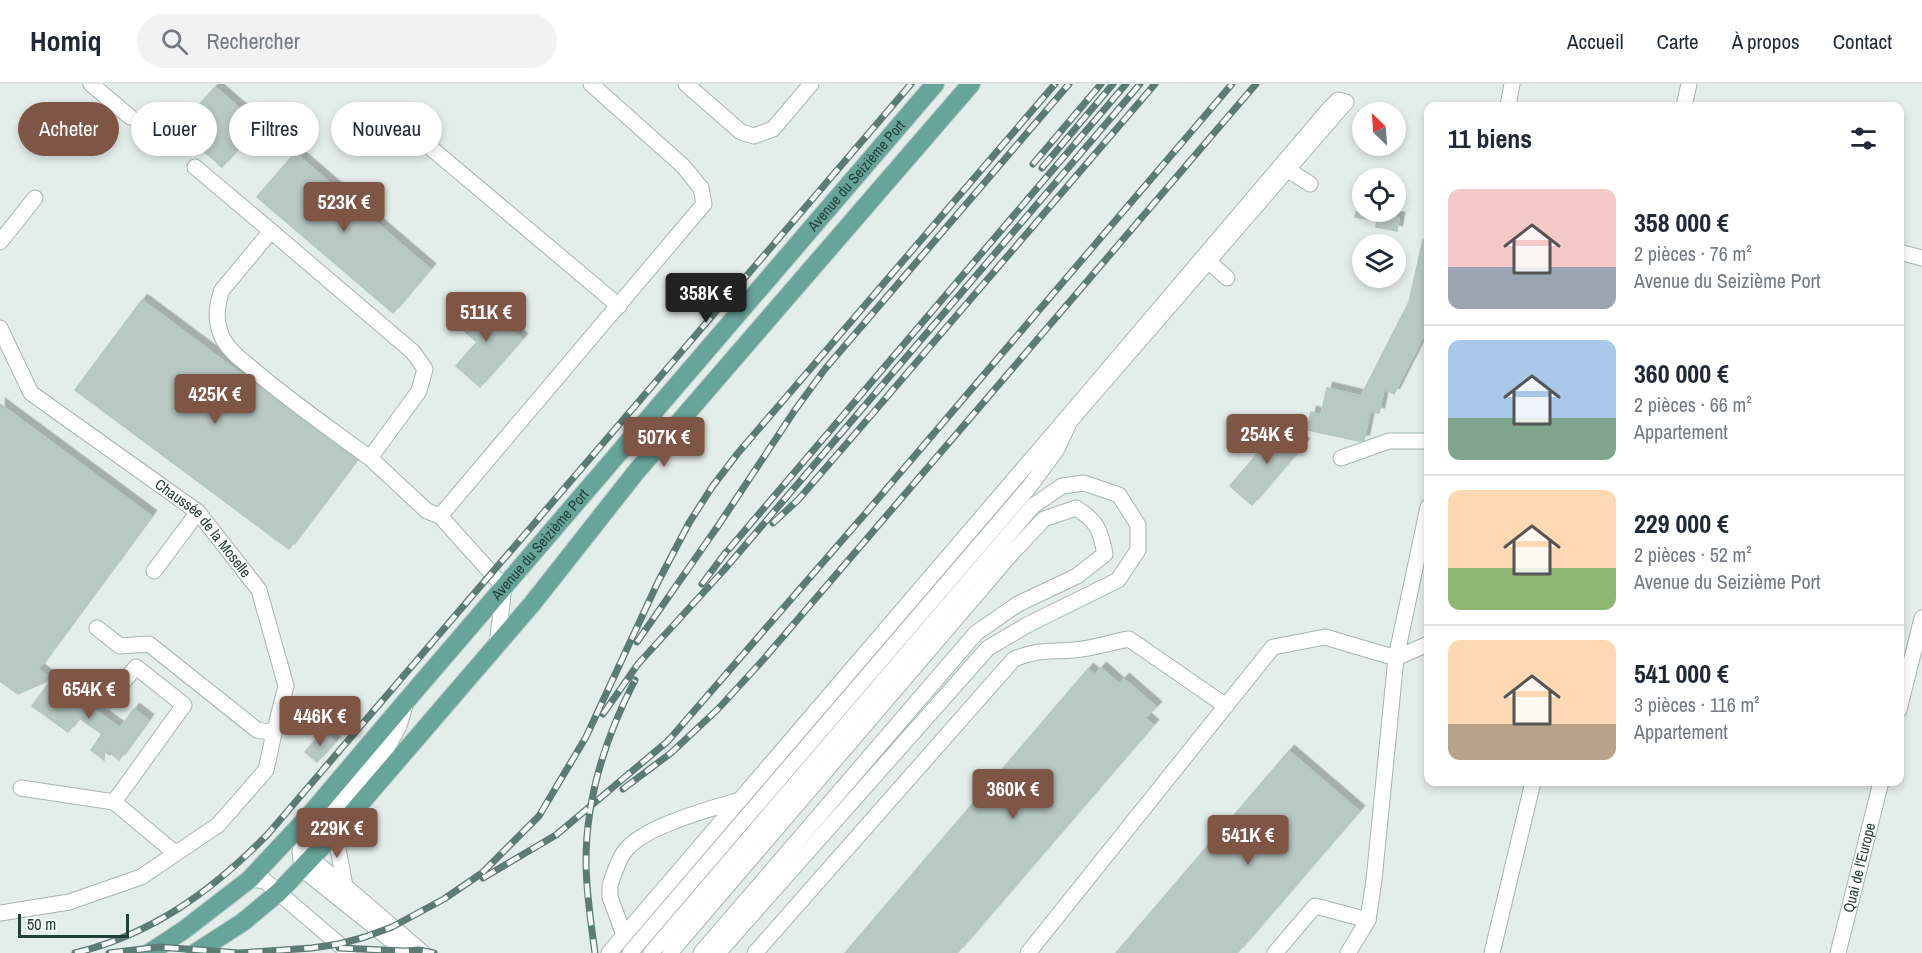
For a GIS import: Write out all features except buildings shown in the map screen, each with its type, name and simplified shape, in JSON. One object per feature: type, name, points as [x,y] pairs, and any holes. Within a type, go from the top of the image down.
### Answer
[{"type":"main road","name":"Avenue du Seizième Port","points":[[195,953],[243,922],[279,892],[300,855],[307,818],[935,84]]},
{"type":"main road","name":"Avenue du Seizième Port","points":[[149,953],[250,879],[300,855],[335,833],[498,645],[636,472],[971,84]]},
{"type":"lane","points":[[440,516],[704,204],[701,188],[683,166],[591,84]]},
{"type":"lane","points":[[686,84],[741,132],[754,136],[772,129],[811,84]]},
{"type":"lane","points":[[1509,102],[1512,84]]},
{"type":"lane","points":[[1685,102],[1689,84]]},
{"type":"lane","points":[[100,87],[130,117]]},
{"type":"lane","points":[[609,953],[1069,418],[1329,109],[1338,100],[1346,102],[1069,418],[1057,449],[1030,486],[630,953]]},
{"type":"lane","points":[[440,156],[619,306]]},
{"type":"lane","points":[[195,166],[413,352],[425,369],[419,391],[370,458]]},
{"type":"lane","points":[[1287,170],[1310,184]]},
{"type":"lane","points":[[0,242],[35,198]]},
{"type":"lane","points":[[271,231],[222,290],[217,315],[218,328],[224,341],[262,378],[370,458],[427,511],[440,516],[504,586],[498,645]]},
{"type":"lane","points":[[1904,253],[1922,258]]},
{"type":"lane","points":[[1208,261],[1227,278]]},
{"type":"lane","name":"Chaussée de la Moselle","points":[[0,328],[31,393],[198,512],[259,590],[286,686],[266,770],[218,825],[141,878],[69,902],[0,913]]},
{"type":"lane","points":[[1341,458],[1389,441],[1424,441]]},
{"type":"lane","points":[[651,953],[1033,506],[1062,486],[1084,483],[1119,495],[1138,525],[1138,550],[1118,580],[1029,624],[988,648],[718,953]]},
{"type":"lane","points":[[670,953],[1012,553],[1044,519],[1076,507],[1092,518],[1101,533],[1105,554],[1077,576],[1018,604],[976,633],[701,953]]},
{"type":"lane","points":[[154,571],[198,512]]},
{"type":"lane","points":[[1348,953],[1368,920],[1396,658],[1424,526]]},
{"type":"lane","points":[[1904,690],[1922,618]]},
{"type":"lane","points":[[97,628],[120,646],[149,644],[257,730],[273,733]]},
{"type":"lane","points":[[1028,953],[1273,646],[1325,637],[1396,658],[1424,646]]},
{"type":"lane","points":[[756,953],[1014,659],[1046,650],[1075,650],[1129,639],[1226,706]]},
{"type":"lane","points":[[107,701],[136,667],[183,705],[114,802]]},
{"type":"lane","points":[[1492,953],[1532,786]]},
{"type":"lane","name":"Quai de l'Europe","points":[[1838,953],[1880,786]]},
{"type":"lane","points":[[21,788],[114,802],[175,853]]},
{"type":"lane","points":[[624,935],[610,897],[610,885],[625,851],[637,841],[675,820],[740,800]]},
{"type":"lane","points":[[335,833],[345,886]]},
{"type":"lane","points":[[300,855],[345,886],[423,953]]},
{"type":"lane","points":[[300,855],[407,953]]},
{"type":"lane","points":[[250,879],[265,880],[349,953]]},
{"type":"lane","points":[[1275,953],[1315,906],[1368,920]]},
{"type":"railway","points":[[75,953],[130,934],[180,908],[225,874],[268,834],[911,84]]},
{"type":"railway","points":[[109,953],[159,947],[239,953],[339,944],[392,927],[444,899],[482,873],[539,816],[586,737],[658,582],[689,523],[712,487],[738,453],[1055,84]]},
{"type":"railway","points":[[637,642],[825,369],[1069,84]]},
{"type":"railway","points":[[1033,164],[1101,84]]},
{"type":"railway","points":[[1042,168],[1113,84]]},
{"type":"railway","points":[[729,549],[1126,84]]},
{"type":"railway","points":[[603,714],[638,664],[724,570],[1140,84]]},
{"type":"railway","points":[[773,523],[798,500],[1155,84]]},
{"type":"railway","points":[[483,878],[556,835],[668,741],[1232,84]]},
{"type":"railway","points":[[623,789],[671,753],[718,709],[763,660],[1256,84]]},
{"type":"railway","points":[[702,584],[726,552]]},
{"type":"railway","points":[[595,953],[586,873],[590,814],[594,790],[607,745],[635,680]]},
{"type":"railway","points":[[339,948],[419,950],[434,953]]}]
